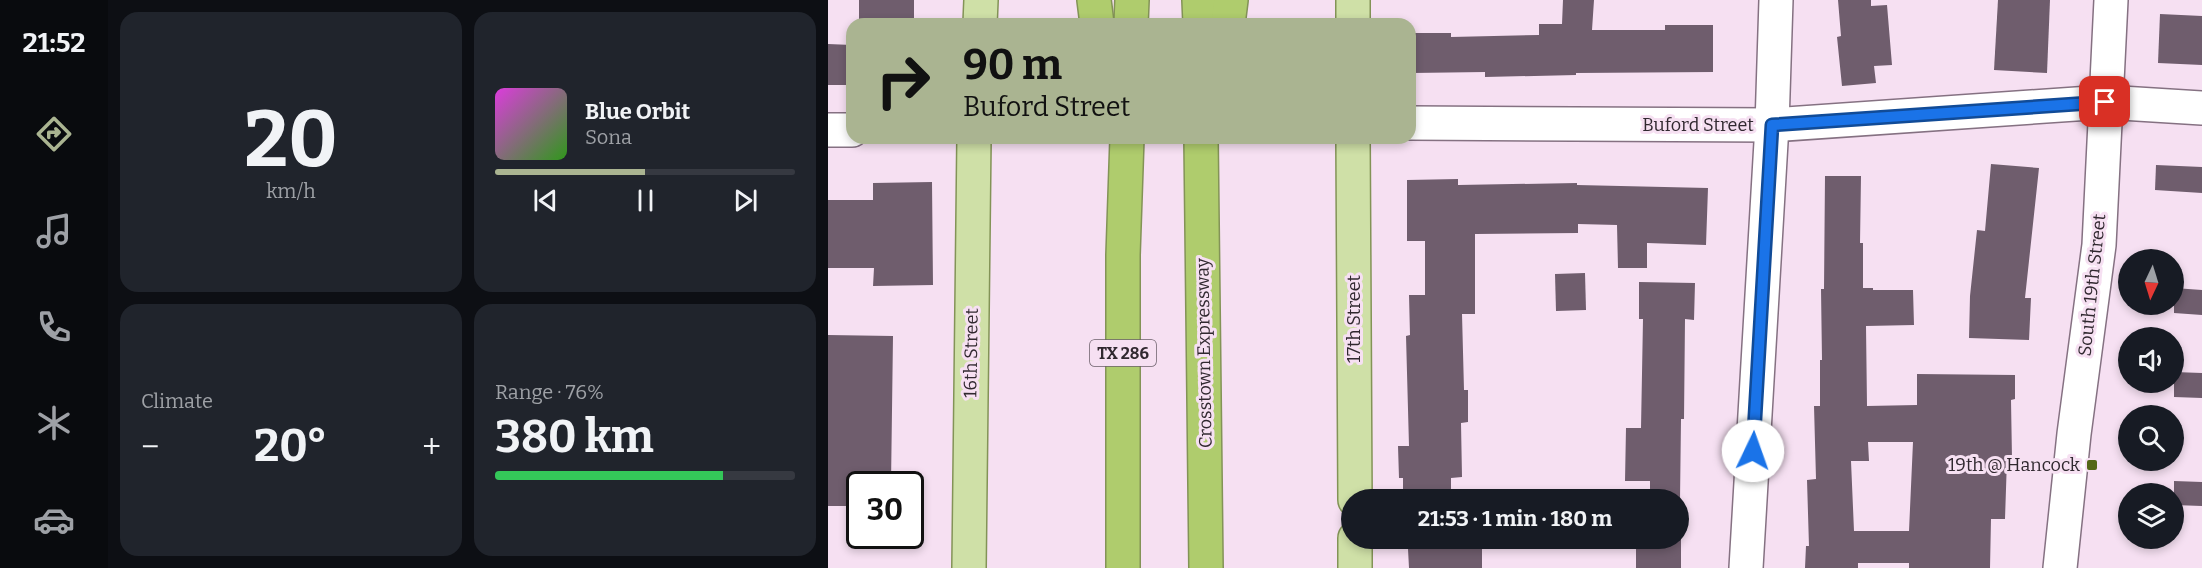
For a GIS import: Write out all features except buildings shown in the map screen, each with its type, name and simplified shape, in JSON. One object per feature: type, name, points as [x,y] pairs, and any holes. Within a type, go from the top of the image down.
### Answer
[{"type":"highway","points":[[1094,0],[1096,18]]},
{"type":"highway","points":[[1131,18],[1132,0]]},
{"type":"highway","points":[[1199,0],[1200,18]]},
{"type":"highway","points":[[1229,18],[1231,0]]},
{"type":"highway","points":[[1111,144],[1123,255]]},
{"type":"highway","name":"TX 286","points":[[1123,568],[1123,255],[1127,144]]},
{"type":"highway","name":"Crosstown Expressway","points":[[1201,144],[1206,568]]},
{"type":"highway","points":[[1202,220],[1212,144]]},
{"type":"main road","points":[[980,18],[981,0]]},
{"type":"main road","points":[[1353,0],[1353,18]]},
{"type":"main road","name":"16th Street","points":[[969,568],[974,144]]},
{"type":"main road","name":"17th Street","points":[[1353,144],[1355,489]]},
{"type":"main road","points":[[1355,549],[1355,568]]},
{"type":"street","points":[[1746,568],[1772,125],[1776,0]]},
{"type":"street","name":"South 19th Street","points":[[2060,568],[2074,434],[2099,245],[2111,0]]},
{"type":"street","name":"Buford Street","points":[[1416,123],[1772,125],[2105,102],[2202,108]]},
{"type":"street","points":[[828,130],[846,130]]},
{"type":"place","name":"19th @ Hancock","points":[[2092,465]]},
{"type":"route","points":[[1753,451],[1772,125],[2105,102]]}]
